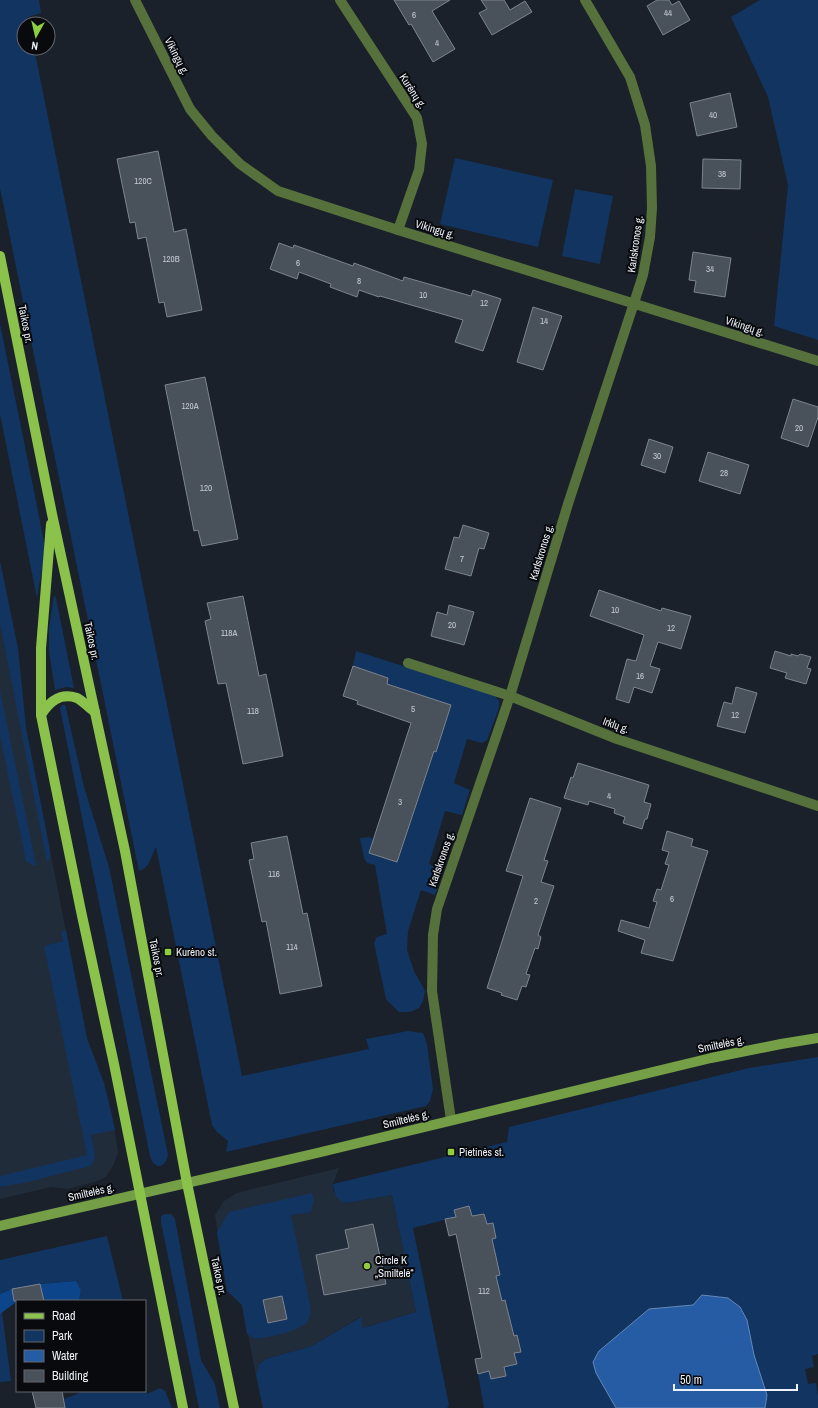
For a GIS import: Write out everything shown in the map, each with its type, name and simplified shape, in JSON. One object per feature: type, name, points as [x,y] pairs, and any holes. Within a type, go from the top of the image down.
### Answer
[{"type":"main road","name":"Taikos pr.","points":[[0,256],[52,514],[125,851],[187,1183],[234,1408]]},
{"type":"main road","name":"Taikos pr.","points":[[52,514],[41,648],[41,715],[184,1408]]},
{"type":"main road","points":[[41,715],[46,706],[54,699],[63,696],[77,699],[95,712]]},
{"type":"street","name":"Vikingų g.","points":[[135,0],[190,109],[212,136],[240,164],[278,191],[818,361]]},
{"type":"street","name":"Kurėnų g.","points":[[340,0],[417,118],[422,144],[419,170],[398,230]]},
{"type":"street","name":"Karlskronos g.","points":[[451,1120],[432,991],[433,936],[437,908],[510,696],[568,504],[643,275],[650,237],[652,208],[651,166],[645,125],[630,77],[585,0]]},
{"type":"street","name":"Irklų g.","points":[[408,663],[510,696],[617,739],[818,806]]},
{"type":"street","name":"Smiltelės g.","points":[[0,1226],[711,1058],[818,1038]]},
{"type":"shaded area","points":[[0,561],[18,649],[26,728],[87,1038],[104,1083],[113,1119],[118,1152],[114,1164],[106,1177],[94,1182],[68,1189],[51,1187],[0,1199]]},
{"type":"shaded area","points":[[339,1168],[333,1184],[333,1191],[341,1201],[345,1203],[392,1195],[416,1312],[363,1328],[360,1317],[312,1346],[266,1359],[259,1364],[256,1375],[242,1305],[227,1291],[215,1215],[224,1201],[237,1193]]},
{"type":"shaded area","points":[[76,1281],[81,1290],[79,1300],[44,1300],[40,1284]]},
{"type":"shaded area","points":[[12,1289],[15,1303],[0,1314],[0,1294]]},
{"type":"green space","points":[[0,0],[39,0],[41,13],[31,16],[16,16],[16,56],[36,56],[242,1076],[369,1049],[366,1039],[408,1031],[423,1033],[427,1044],[433,1089],[430,1101],[426,1106],[226,1152],[228,1141],[217,1132],[212,1125],[156,847],[146,867],[139,871],[0,188]]},
{"type":"green space","points":[[760,0],[818,0],[818,340],[774,326],[788,185],[768,97],[731,17]]},
{"type":"green space","points":[[455,158],[553,180],[538,247],[440,224]]},
{"type":"green space","points":[[575,189],[613,196],[600,264],[562,256]]},
{"type":"green space","points":[[0,324],[44,542],[44,557],[37,598],[0,414]]},
{"type":"green space","points":[[0,561],[18,649],[26,728],[50,851],[50,857],[47,863],[0,623]]},
{"type":"green space","points":[[54,595],[56,598],[74,688],[66,687],[55,690],[49,651],[49,628]]},
{"type":"green space","points":[[356,651],[494,695],[499,701],[499,708],[487,740],[482,743],[467,739],[454,783],[470,790],[462,815],[445,811],[429,864],[443,870],[435,895],[421,890],[408,931],[407,950],[414,971],[425,991],[423,1001],[419,1008],[410,1012],[399,1012],[386,999],[374,943],[377,937],[387,934],[375,865],[367,863],[364,858],[360,838],[369,837],[373,839],[369,853],[397,862],[451,705],[387,684],[388,678],[353,666]]},
{"type":"green space","points":[[0,690],[36,865],[32,865],[26,861],[0,736]]},
{"type":"green space","points":[[62,705],[65,705],[66,708],[84,787],[109,867],[168,1155],[167,1160],[159,1166],[154,1164],[150,1156],[60,708]]},
{"type":"green space","points":[[66,930],[87,1039],[104,1083],[115,1130],[91,1135],[95,1156],[93,1163],[90,1166],[28,1182],[0,1187],[0,1176],[87,1155],[44,946],[63,941],[61,932]]},
{"type":"green space","points":[[818,1057],[818,1354],[812,1356],[814,1367],[805,1369],[808,1384],[816,1383],[818,1408],[765,1408],[767,1395],[754,1355],[747,1320],[740,1307],[728,1298],[693,1305],[649,1310],[613,1403],[616,1408],[484,1408],[478,1374],[489,1371],[491,1379],[506,1376],[504,1367],[517,1364],[514,1353],[521,1351],[517,1336],[514,1336],[505,1301],[502,1301],[490,1250],[495,1249],[492,1239],[496,1238],[493,1223],[487,1224],[484,1214],[472,1216],[469,1207],[454,1210],[456,1217],[413,1228],[449,1405],[447,1408],[263,1408],[256,1375],[259,1364],[266,1359],[312,1346],[361,1317],[363,1328],[416,1312],[392,1195],[345,1203],[339,1200],[336,1196],[333,1184],[507,1142],[509,1127],[749,1068]]},
{"type":"green space","points":[[312,1193],[314,1200],[311,1212],[291,1215],[311,1309],[310,1316],[305,1324],[289,1332],[258,1339],[254,1338],[247,1334],[242,1305],[227,1291],[217,1232],[229,1212]]},
{"type":"green space","points":[[171,1214],[175,1219],[201,1360],[215,1384],[220,1408],[199,1408],[161,1222],[161,1216]]},
{"type":"green space","points":[[107,1236],[123,1300],[79,1300],[81,1290],[76,1281],[40,1284],[12,1289],[0,1294],[0,1260]]},
{"type":"green space","points":[[2,1312],[11,1381],[0,1382],[0,1314]]},
{"type":"green space","points":[[160,1388],[165,1391],[172,1408],[65,1408],[64,1399],[79,1393],[146,1392],[146,1390],[147,1394]]},
{"type":"water","points":[[702,1295],[728,1298],[740,1307],[747,1320],[754,1355],[767,1395],[765,1408],[616,1408],[596,1373],[593,1362],[599,1351],[649,1309],[693,1305]]},
{"type":"building","points":[[394,0],[450,0],[432,11],[455,49],[433,62],[411,24],[409,25]]},
{"type":"building","points":[[481,0],[504,0],[510,10],[525,1],[532,12],[492,35],[479,13],[487,9]]},
{"type":"building","points":[[657,0],[669,0],[672,5],[679,1],[690,20],[663,35],[647,6]]},
{"type":"building","points":[[730,93],[737,127],[697,136],[690,103]]},
{"type":"building","points":[[158,151],[174,232],[186,229],[202,310],[167,317],[164,302],[159,303],[146,237],[138,239],[135,222],[130,223],[117,159]]},
{"type":"building","points":[[703,159],[741,160],[740,189],[702,188]]},
{"type":"building","points":[[279,243],[293,248],[294,245],[353,266],[354,263],[403,281],[404,277],[471,296],[473,290],[501,299],[483,351],[455,342],[463,320],[359,290],[357,297],[330,287],[331,284],[299,272],[297,279],[270,269]]},
{"type":"building","points":[[693,252],[731,258],[725,297],[694,292],[696,281],[689,280]]},
{"type":"building","points":[[533,307],[562,316],[543,370],[517,362]]},
{"type":"building","points":[[205,377],[238,539],[202,546],[198,530],[194,531],[165,385]]},
{"type":"building","points":[[793,399],[818,407],[818,417],[808,447],[781,438]]},
{"type":"building","points":[[649,439],[673,447],[665,473],[641,465]]},
{"type":"building","points":[[708,452],[749,465],[740,494],[699,481]]},
{"type":"building","points":[[463,525],[489,533],[484,549],[479,548],[471,576],[445,569],[454,537],[459,538]]},
{"type":"building","points":[[599,590],[661,611],[662,608],[691,616],[681,649],[658,642],[650,666],[660,669],[652,693],[634,687],[629,703],[616,699],[627,659],[636,661],[644,635],[590,616]]},
{"type":"building","points":[[243,596],[259,676],[266,674],[283,756],[243,764],[226,683],[218,684],[205,621],[211,619],[207,603]]},
{"type":"building","points":[[449,605],[474,612],[464,645],[431,636],[437,612],[447,615]]},
{"type":"building","points":[[775,651],[791,656],[791,654],[798,656],[800,654],[811,657],[807,668],[811,669],[806,684],[785,678],[787,673],[770,668]]},
{"type":"building","points":[[353,666],[388,678],[387,684],[451,705],[397,862],[369,853],[411,723],[357,704],[358,701],[343,696]]},
{"type":"building","points":[[736,687],[757,693],[745,733],[717,726],[724,702],[732,704]]},
{"type":"building","points":[[578,763],[649,785],[644,802],[651,804],[647,819],[645,819],[642,829],[623,823],[625,817],[614,813],[615,809],[589,801],[588,805],[564,798],[571,777],[573,778]]},
{"type":"building","points":[[530,798],[561,808],[544,860],[548,861],[541,882],[554,886],[538,935],[541,937],[538,949],[535,948],[526,974],[530,975],[526,987],[522,986],[517,1000],[501,995],[502,993],[487,988],[523,876],[506,871]]},
{"type":"building","points":[[667,831],[693,839],[691,846],[708,851],[673,961],[641,953],[645,940],[618,931],[621,920],[649,928],[657,902],[653,901],[657,889],[661,890],[669,865],[665,864],[669,852],[662,850]]},
{"type":"building","points":[[287,836],[303,914],[307,913],[322,986],[280,994],[266,921],[262,922],[249,860],[254,859],[251,843]]},
{"type":"building","points":[[469,1206],[472,1216],[484,1214],[487,1224],[493,1223],[496,1238],[492,1239],[500,1275],[496,1276],[502,1301],[505,1300],[514,1336],[517,1335],[521,1352],[514,1353],[517,1364],[504,1367],[506,1376],[491,1379],[489,1371],[478,1374],[475,1359],[482,1358],[456,1234],[449,1236],[445,1219],[456,1217],[454,1210]]},
{"type":"building","points":[[373,1224],[386,1284],[324,1295],[316,1255],[349,1248],[345,1230]]},
{"type":"building","points":[[40,1284],[44,1300],[14,1301],[12,1289]]},
{"type":"building","points":[[282,1296],[287,1319],[268,1323],[263,1300]]},
{"type":"building","points":[[32,1392],[62,1392],[65,1408],[36,1408]]},
{"type":"place","name":"Kurėno st.","points":[[168,952]]},
{"type":"place","name":"Pietinės st.","points":[[451,1152]]},
{"type":"place","name":"Circle K „Smiltelė“","points":[[367,1266]]}]
